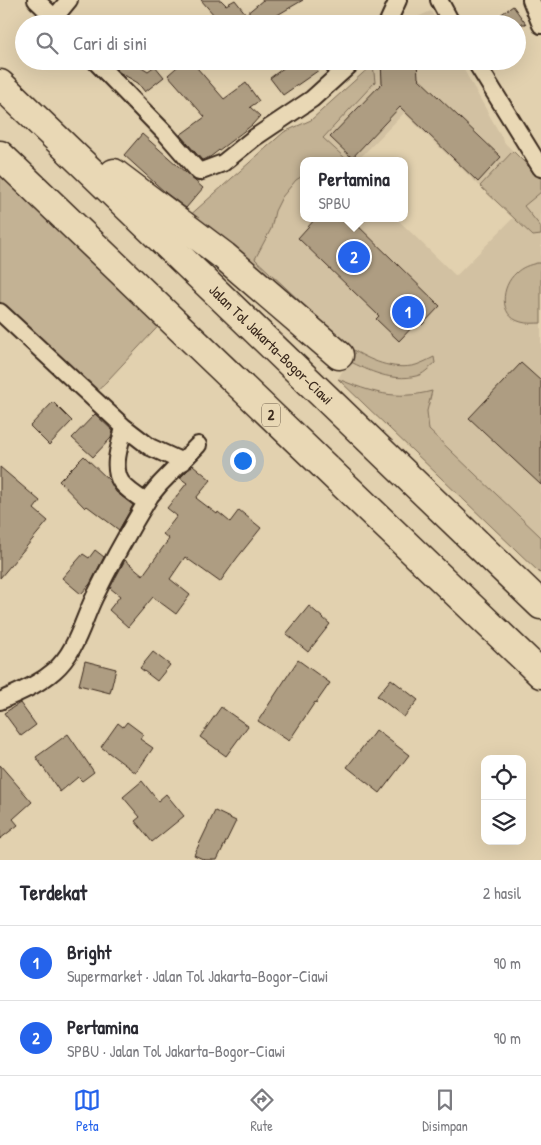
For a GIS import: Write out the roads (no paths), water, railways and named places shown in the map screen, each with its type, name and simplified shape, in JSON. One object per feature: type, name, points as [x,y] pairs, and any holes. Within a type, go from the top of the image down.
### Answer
[{"type":"highway","points":[[9,93],[224,256],[339,355]]},
{"type":"highway","name":"Jalan Tol Jakarta–Bogor–Ciawi","points":[[9,93],[541,605]]},
{"type":"highway","name":"2","points":[[0,155],[541,674]]},
{"type":"street","points":[[36,0],[52,15]]},
{"type":"street","points":[[61,15],[69,0]]},
{"type":"street","points":[[391,15],[398,0]]},
{"type":"street","points":[[439,0],[447,15]]},
{"type":"street","points":[[531,0],[541,25]]},
{"type":"street","points":[[104,70],[166,134],[199,172],[223,163],[254,138],[312,99],[344,70]]},
{"type":"street","points":[[480,70],[541,168]]},
{"type":"street","points":[[0,312],[124,427],[150,446],[184,462]]},
{"type":"street","points":[[124,427],[117,456],[117,469],[121,482],[146,502]]},
{"type":"street","points":[[0,701],[37,684],[64,661],[80,632],[93,599],[146,502],[160,484],[184,462],[198,445]]},
{"type":"place","name":"Pertamina","points":[[354,257]]},
{"type":"place","name":"Bright","points":[[408,312]]}]
